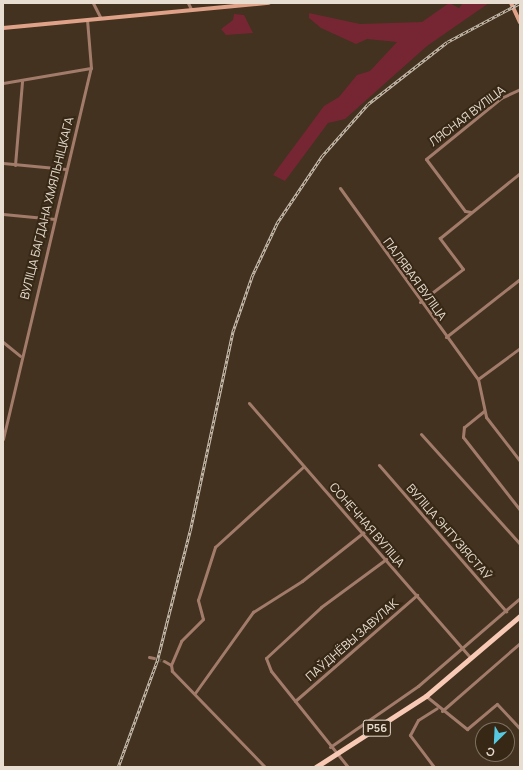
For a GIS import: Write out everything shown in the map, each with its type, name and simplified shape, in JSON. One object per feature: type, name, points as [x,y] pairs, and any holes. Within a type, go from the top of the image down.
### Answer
[{"type":"main road","name":"Р56","points":[[316,767],[437,688],[520,616]]},
{"type":"street","points":[[92,3],[100,17]]},
{"type":"street","points":[[188,3],[191,9]]},
{"type":"street","points":[[3,28],[87,18],[269,3]]},
{"type":"street","points":[[511,3],[520,22]]},
{"type":"street","name":"ВУЛІЦА БАГДАНА ХМЯЛЬНІЦКАГА","points":[[3,439],[20,356],[55,219],[90,68],[87,18]]},
{"type":"street","points":[[3,83],[22,81],[90,68]]},
{"type":"street","points":[[15,165],[22,81]]},
{"type":"street","name":"ЛЯСНАЯ ВУЛІЦА","points":[[465,211],[426,159],[502,98],[520,89]]},
{"type":"street","points":[[3,163],[66,169]]},
{"type":"street","points":[[420,302],[463,270],[440,238],[520,173]]},
{"type":"street","name":"ПАЛЯВАЯ ВУЛІЦА","points":[[340,188],[420,302],[478,379]]},
{"type":"street","points":[[461,222],[465,211],[471,212]]},
{"type":"street","points":[[3,214],[55,219]]},
{"type":"street","points":[[446,337],[520,279]]},
{"type":"street","points":[[3,342],[20,356]]},
{"type":"street","points":[[520,348],[478,379],[484,411],[520,461]]},
{"type":"street","name":"СОНЕЧНАЯ ВУЛІЦА","points":[[249,403],[364,532],[472,658]]},
{"type":"street","points":[[484,411],[464,427],[463,437],[520,510]]},
{"type":"street","points":[[420,434],[520,544]]},
{"type":"street","name":"ВУЛІЦА ЭНТУЗІЯСТАЎ","points":[[379,465],[506,610]]},
{"type":"street","points":[[265,767],[195,693],[172,671],[172,665],[181,641],[203,618],[198,600],[215,547],[304,466]]},
{"type":"street","points":[[195,693],[253,612],[307,578],[364,532]]},
{"type":"street","points":[[348,767],[330,747],[297,700],[267,663],[266,658],[310,615],[386,559]]},
{"type":"street","name":"ПАЎДНЁВЫ ЗАВУЛАК","points":[[297,700],[417,595]]},
{"type":"street","points":[[330,747],[396,703],[464,650],[520,598]]},
{"type":"street","points":[[442,711],[520,643]]},
{"type":"street","points":[[149,657],[154,658]]},
{"type":"street","points":[[164,662],[172,665]]},
{"type":"street","points":[[426,696],[437,708],[467,729],[497,704],[520,729]]},
{"type":"street","points":[[434,767],[410,735],[418,720],[437,708]]},
{"type":"shaded area","points":[[449,3],[459,8],[463,3],[489,3],[427,46],[345,119],[328,123],[285,181],[273,175],[324,106],[339,97],[357,75],[370,71],[397,42],[367,39],[356,44],[321,28],[309,18],[309,13],[360,24],[422,22]]},
{"type":"shaded area","points":[[234,14],[244,15],[253,33],[226,35],[221,29],[233,20]]},
{"type":"tunnel","points":[[154,658],[164,661]]},
{"type":"railway","points":[[118,767],[157,661],[190,531],[233,331],[252,276],[277,223],[322,156],[368,104],[447,42],[520,3]]}]
